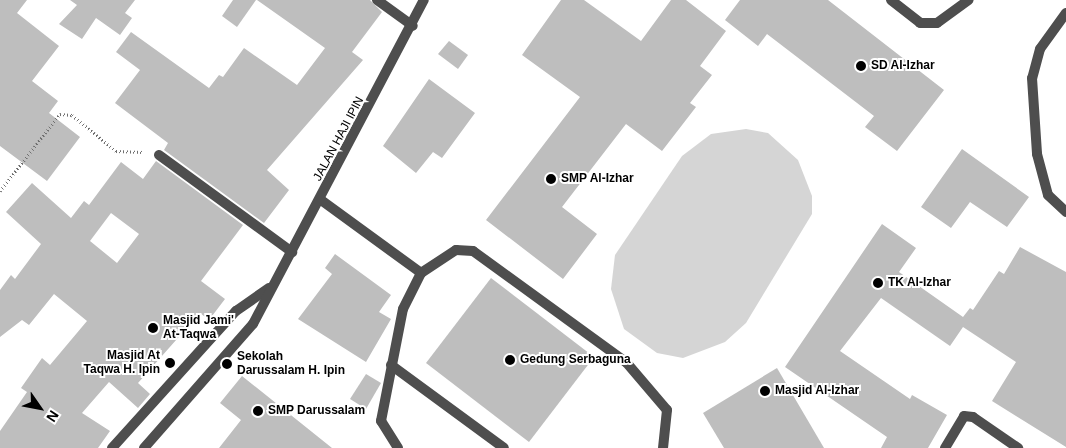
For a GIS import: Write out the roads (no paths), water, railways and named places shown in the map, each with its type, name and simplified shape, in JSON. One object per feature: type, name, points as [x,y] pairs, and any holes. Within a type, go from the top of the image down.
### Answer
[{"type":"street","points":[[377,0],[413,26]]},
{"type":"street","name":"JALAN HAJI IPIN","points":[[144,448],[253,324],[270,287],[321,200],[413,26],[424,0]]},
{"type":"street","points":[[891,0],[920,23],[937,23],[969,0]]},
{"type":"street","points":[[1066,13],[1040,49],[1032,78],[1037,154],[1048,195],[1066,212]]},
{"type":"street","points":[[159,155],[292,252]]},
{"type":"street","points":[[321,200],[421,273]]},
{"type":"street","points":[[398,448],[381,421],[403,309],[421,273],[456,250],[473,251],[626,362],[667,410],[663,448]]},
{"type":"street","name":"JALAN HAJI IPIN","points":[[112,448],[236,311],[270,287]]},
{"type":"street","points":[[391,365],[504,448]]},
{"type":"street","points":[[945,448],[964,416],[974,417],[1018,448]]},
{"type":"place","name":"SD Al-Izhar","points":[[861,66]]},
{"type":"place","name":"SMP Al-Izhar","points":[[551,179]]},
{"type":"place","name":"TK Al-Izhar","points":[[878,283]]},
{"type":"place","name":"Masjid Jami' At-Taqwa","points":[[153,328]]},
{"type":"place","name":"Gedung Serbaguna","points":[[510,360]]},
{"type":"place","name":"Masjid At Taqwa H. Ipin","points":[[170,363]]},
{"type":"place","name":"Sekolah Darussalam H. Ipin","points":[[227,364]]},
{"type":"place","name":"Masjid Al-Izhar","points":[[765,391]]},
{"type":"place","name":"SMP Darussalam","points":[[258,411]]}]
